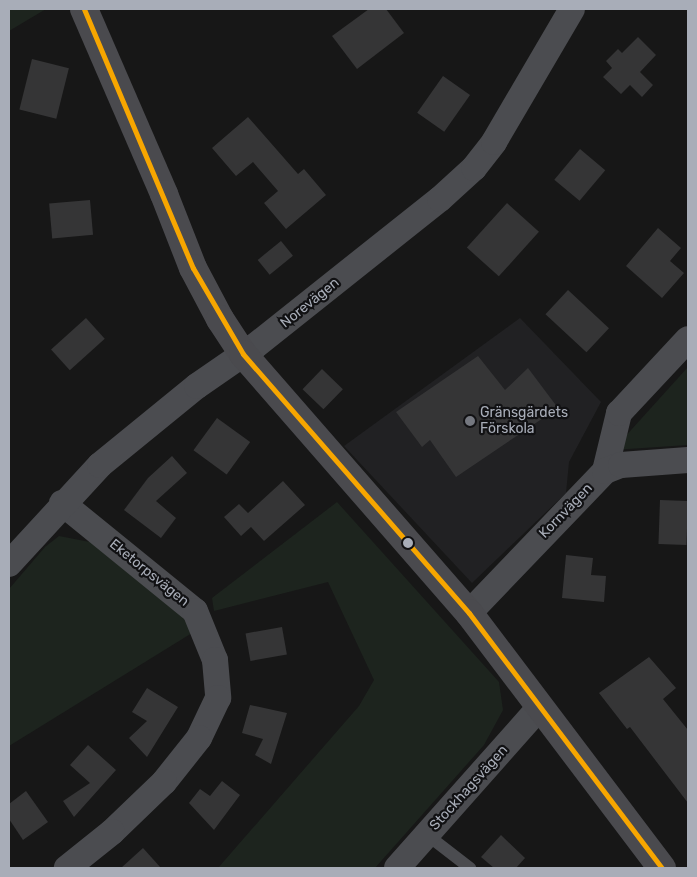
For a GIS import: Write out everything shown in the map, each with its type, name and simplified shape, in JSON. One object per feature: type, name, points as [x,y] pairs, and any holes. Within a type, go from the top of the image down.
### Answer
[{"type":"street","points":[[84,9],[154,168],[193,268],[220,319],[243,354],[469,613],[662,868]]},
{"type":"street","name":"Norevägen","points":[[9,564],[62,503],[115,453],[197,386],[243,354],[440,199],[474,168],[494,142],[572,9]]},
{"type":"street","points":[[605,471],[620,413],[688,340]]},
{"type":"street","points":[[605,471],[621,465],[688,460]]},
{"type":"street","name":"Kornvägen","points":[[469,613],[605,471]]},
{"type":"street","name":"Eketorpsvägen","points":[[62,503],[195,611],[216,660],[218,698],[199,738],[164,782],[112,832],[68,868]]},
{"type":"street","name":"Stockhagsvägen","points":[[397,868],[540,707]]},
{"type":"lane","points":[[426,834],[470,868]]},
{"type":"shaded area","points":[[9,9],[46,9],[9,31]]},
{"type":"shaded area","name":"Gränsgärdets Förskola","points":[[520,318],[601,402],[569,462],[566,493],[472,583],[344,446]]},
{"type":"shaded area","points":[[688,367],[688,445],[613,450]]},
{"type":"shaded area","points":[[337,502],[499,682],[503,710],[484,745],[375,868],[218,868],[359,706],[374,680],[328,582],[214,611],[212,598]]},
{"type":"shaded area","points":[[59,536],[95,543],[179,610],[192,633],[9,746],[9,589],[45,547]]},
{"type":"building","points":[[369,9],[386,9],[404,33],[357,69],[332,36]]},
{"type":"building","points":[[638,37],[656,55],[640,72],[653,85],[642,97],[630,85],[621,94],[603,77],[612,68],[606,61],[618,49],[622,53]]},
{"type":"building","points":[[32,59],[69,68],[56,119],[19,109]]},
{"type":"building","points":[[443,76],[470,95],[444,132],[417,113]]},
{"type":"building","points":[[248,117],[298,174],[304,169],[326,195],[286,229],[264,203],[278,191],[253,162],[236,176],[212,148]]},
{"type":"building","points":[[580,149],[605,170],[580,201],[554,180]]},
{"type":"building","points":[[90,200],[93,235],[52,238],[49,204]]},
{"type":"building","points":[[507,203],[539,232],[499,276],[467,248]]},
{"type":"building","points":[[658,228],[681,248],[670,261],[684,273],[662,298],[626,266]]},
{"type":"building","points":[[281,241],[293,256],[270,275],[258,260]]},
{"type":"building","points":[[568,290],[609,328],[586,352],[545,314]]},
{"type":"building","points":[[86,318],[105,339],[70,370],[51,349]]},
{"type":"building","points":[[478,356],[505,390],[528,368],[558,408],[456,477],[430,440],[422,447],[396,412]]},
{"type":"building","points":[[322,369],[343,389],[323,409],[303,389]]},
{"type":"building","points":[[217,418],[250,442],[227,474],[193,450]]},
{"type":"building","points":[[172,456],[187,473],[156,501],[176,518],[161,538],[124,510],[148,478]]},
{"type":"building","points":[[283,481],[305,505],[264,541],[251,527],[241,536],[224,517],[239,504],[248,513]]},
{"type":"building","points":[[660,500],[688,501],[686,545],[658,544]]},
{"type":"building","points":[[566,555],[593,558],[591,575],[606,576],[604,602],[562,598]]},
{"type":"building","points":[[282,627],[287,655],[250,661],[246,633]]},
{"type":"building","points":[[649,657],[676,688],[663,699],[688,730],[688,803],[630,727],[627,729],[599,693]]},
{"type":"building","points":[[147,688],[178,707],[147,757],[129,738],[147,721],[132,712]]},
{"type":"building","points":[[250,705],[287,713],[271,764],[255,755],[263,739],[242,733]]},
{"type":"building","points":[[88,745],[116,770],[74,817],[63,801],[90,783],[70,765]]},
{"type":"building","points":[[222,781],[240,795],[214,830],[189,803],[200,789],[210,796]]},
{"type":"building","points":[[26,791],[48,822],[23,840],[9,819],[9,804]]},
{"type":"building","points":[[501,835],[525,858],[516,868],[494,868],[481,857]]},
{"type":"building","points":[[143,848],[161,868],[121,868]]},
{"type":"transit line","points":[[84,9],[193,268],[243,354],[469,613],[662,868]]},
{"type":"place","name":"Gränsgärdets Förskola","points":[[470,421]]}]
